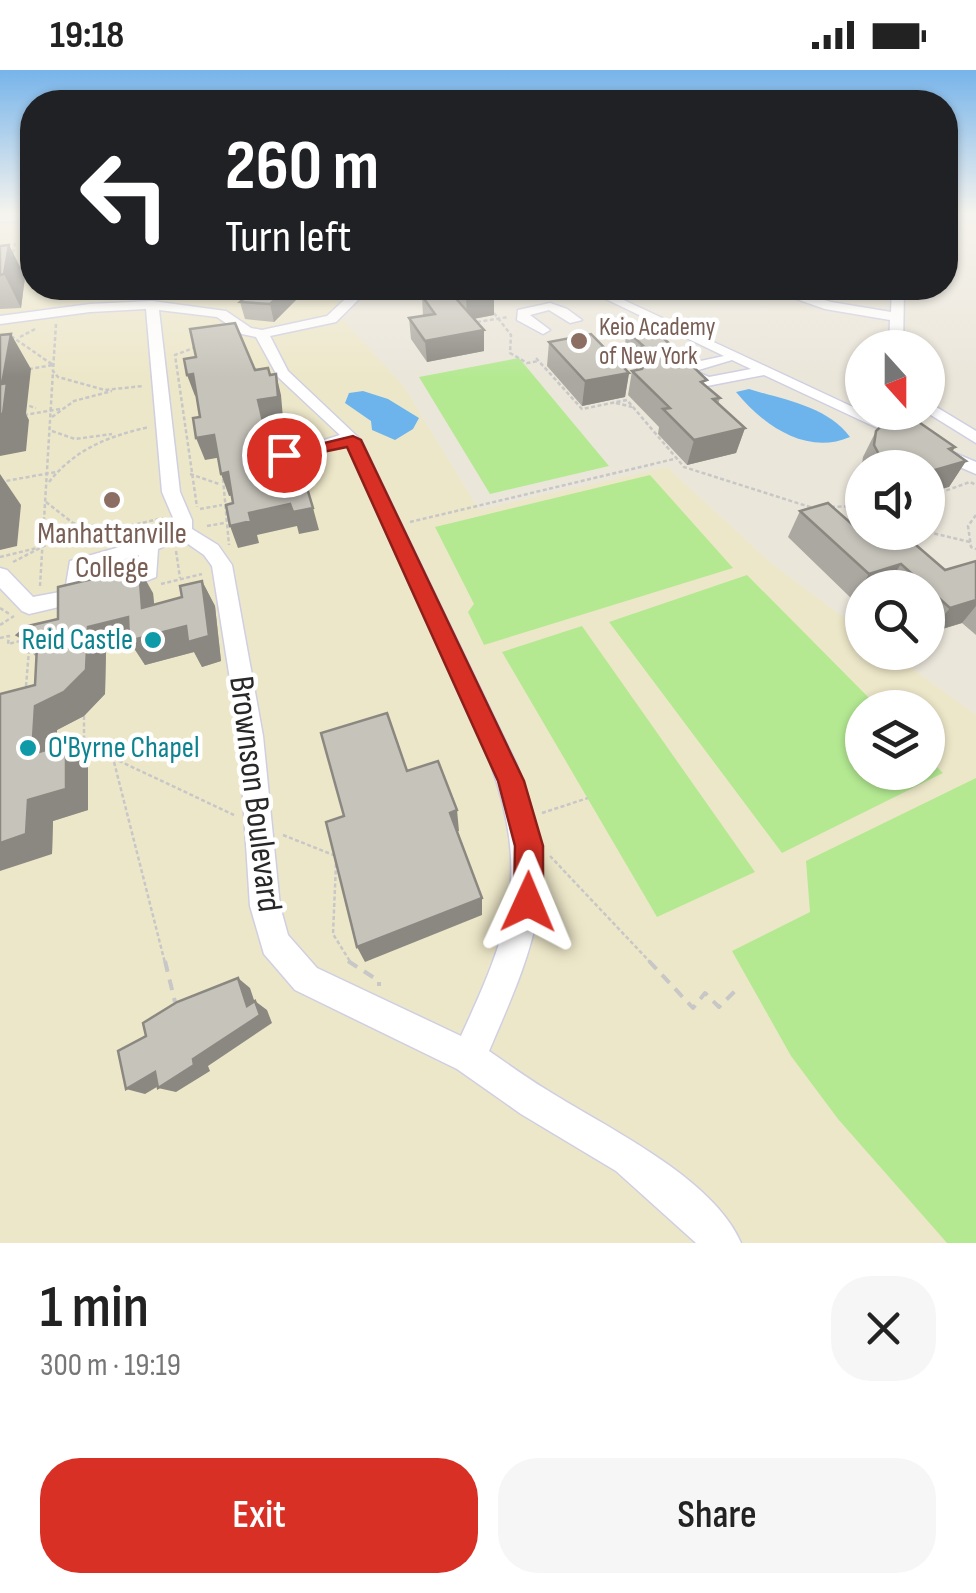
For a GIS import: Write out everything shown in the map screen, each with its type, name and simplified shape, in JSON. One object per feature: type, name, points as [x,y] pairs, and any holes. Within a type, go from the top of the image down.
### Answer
[{"type":"street","points":[[0,320],[56,311],[152,305],[212,311],[262,334],[331,319],[351,300]]},
{"type":"street","points":[[614,300],[974,473]]},
{"type":"street","points":[[810,300],[896,318]]},
{"type":"street","points":[[896,330],[897,300]]},
{"type":"street","points":[[542,330],[522,315],[546,302],[574,320]]},
{"type":"street","points":[[75,596],[77,566],[148,546],[187,518],[171,492],[152,305]]},
{"type":"street","points":[[262,334],[293,390],[353,440],[504,765],[523,819],[529,846],[528,902],[516,946],[469,1057]]},
{"type":"street","points":[[725,360],[687,368],[686,372],[707,382],[762,370]]},
{"type":"street","points":[[945,418],[976,438]]},
{"type":"street","points":[[284,455],[353,440]]},
{"type":"street","points":[[950,475],[974,473]]},
{"type":"street","name":"Brownson Boulevard","points":[[187,518],[222,565],[251,736],[265,906],[275,943],[306,979],[469,1057],[534,1102],[629,1158],[696,1214],[721,1243]]},
{"type":"street","points":[[0,572],[21,592],[26,604],[39,606],[146,577],[151,568],[148,546]]},
{"type":"path","points":[[39,606],[56,311]]},
{"type":"path","points":[[494,313],[510,335],[510,352],[528,363],[538,360],[582,409],[627,400],[684,467],[809,505],[845,506]]},
{"type":"path","points":[[462,325],[522,315]]},
{"type":"path","points":[[187,518],[190,474],[178,352],[210,346],[233,322]]},
{"type":"path","points":[[0,334],[19,338],[67,382],[118,390]]},
{"type":"path","points":[[29,370],[53,368]]},
{"type":"path","points":[[178,380],[188,378]]},
{"type":"path","points":[[50,419],[81,398],[159,383]]},
{"type":"path","points":[[16,402],[37,410],[62,408]]},
{"type":"path","points":[[14,417],[37,410]]},
{"type":"path","points":[[50,429],[66,438],[81,440],[194,418]]},
{"type":"path","points":[[48,484],[79,452],[118,433]]},
{"type":"path","points":[[394,526],[675,459]]},
{"type":"path","points":[[0,482],[57,471]]},
{"type":"path","points":[[950,475],[974,473]]},
{"type":"path","points":[[974,473],[976,485]]},
{"type":"path","points":[[945,488],[974,473]]},
{"type":"path","points":[[190,474],[220,484]]},
{"type":"path","points":[[46,501],[72,523],[115,529]]},
{"type":"path","points":[[0,557],[115,529],[187,518],[223,505]]},
{"type":"path","points":[[809,505],[814,509]]},
{"type":"path","points":[[976,514],[968,526],[970,542],[976,549]]},
{"type":"path","points":[[187,518],[200,528],[226,522]]},
{"type":"path","points":[[945,536],[970,542]]},
{"type":"path","points":[[0,572],[44,546]]},
{"type":"path","points":[[0,608],[12,616],[0,625]]},
{"type":"path","points":[[0,638],[9,636],[8,644],[30,639],[26,688]]},
{"type":"path","points":[[84,716],[84,754],[113,758],[178,1013]]},
{"type":"path","points":[[523,819],[588,798]]},
{"type":"path","points":[[529,846],[540,845],[693,1008],[705,993],[719,1007],[738,988]]},
{"type":"shaded area","points":[[0,268],[20,268],[20,300],[353,300],[339,315],[404,387],[479,510],[667,467],[772,564],[845,618],[845,670],[914,670],[942,690],[845,690],[845,790],[945,790],[945,692],[976,715],[976,1243],[0,1243]]},
{"type":"green space","points":[[519,358],[609,466],[490,494],[419,377]]},
{"type":"green space","points":[[650,475],[733,568],[484,645],[468,612],[474,604],[435,527]]},
{"type":"green space","points":[[747,575],[861,690],[845,690],[845,790],[909,790],[782,853],[609,622]]},
{"type":"green space","points":[[582,626],[755,872],[657,917],[502,652]]},
{"type":"green space","points":[[976,778],[976,1243],[947,1243],[838,1119],[791,1056],[732,951],[810,912],[806,861]]},
{"type":"water","points":[[749,389],[817,411],[850,437],[817,443],[787,434],[759,416],[736,392]]},
{"type":"water","points":[[363,391],[388,399],[419,418],[413,429],[395,440],[372,430],[371,421],[345,403],[349,393]]},
{"type":"building","points":[[242,300],[274,300],[270,304]]},
{"type":"building","points":[[425,300],[457,300],[484,330],[425,341],[409,318],[435,314]]},
{"type":"building","points":[[235,323],[255,370],[268,368],[270,375],[276,374],[278,397],[258,400],[266,434],[272,446],[293,442],[298,458],[291,460],[300,490],[307,488],[313,508],[293,512],[290,504],[249,513],[251,521],[230,526],[226,505],[233,503],[228,472],[221,474],[214,435],[196,438],[193,418],[200,417],[193,374],[187,375],[184,359],[196,357],[190,329]]},
{"type":"building","points":[[652,327],[707,380],[701,382],[720,398],[713,399],[745,428],[694,440],[663,409],[670,408],[632,371],[642,369],[651,353],[627,331]]},
{"type":"building","points":[[11,334],[2,384],[7,383],[3,414],[0,414],[0,335]]},
{"type":"building","points":[[591,334],[629,373],[585,381],[549,342]]},
{"type":"building","points":[[930,430],[955,447],[949,449],[966,461],[945,467],[945,450],[877,450],[876,431]]},
{"type":"building","points":[[828,503],[845,518],[845,550],[922,550],[945,570],[908,570],[901,564],[865,570],[800,511]]},
{"type":"building","points":[[976,561],[976,600],[950,608],[945,604],[945,570]]},
{"type":"building","points":[[139,568],[142,608],[182,597],[180,586],[202,581],[209,636],[188,642],[186,626],[129,641],[128,617],[88,627],[86,670],[64,692],[35,706],[32,754],[66,744],[66,789],[28,800],[26,834],[0,843],[0,694],[35,685],[37,646],[17,635],[28,626],[58,619],[58,587]]},
{"type":"building","points":[[387,713],[407,771],[438,761],[457,810],[450,813],[482,898],[357,947],[326,822],[344,816],[321,733]]},
{"type":"building","points":[[238,978],[247,1006],[255,1001],[260,1015],[193,1059],[194,1065],[158,1088],[155,1072],[126,1089],[118,1051],[146,1036],[143,1023],[177,1002]]},
{"type":"place","name":"Keio Academy of New York","points":[[579,341]]},
{"type":"place","name":"Manhattanville College","points":[[112,500]]},
{"type":"place","name":"Reid Castle","points":[[153,640]]},
{"type":"place","name":"O'Byrne Chapel","points":[[28,748]]},
{"type":"route","points":[[284,455],[353,440],[511,781],[529,846],[528,902]]}]
